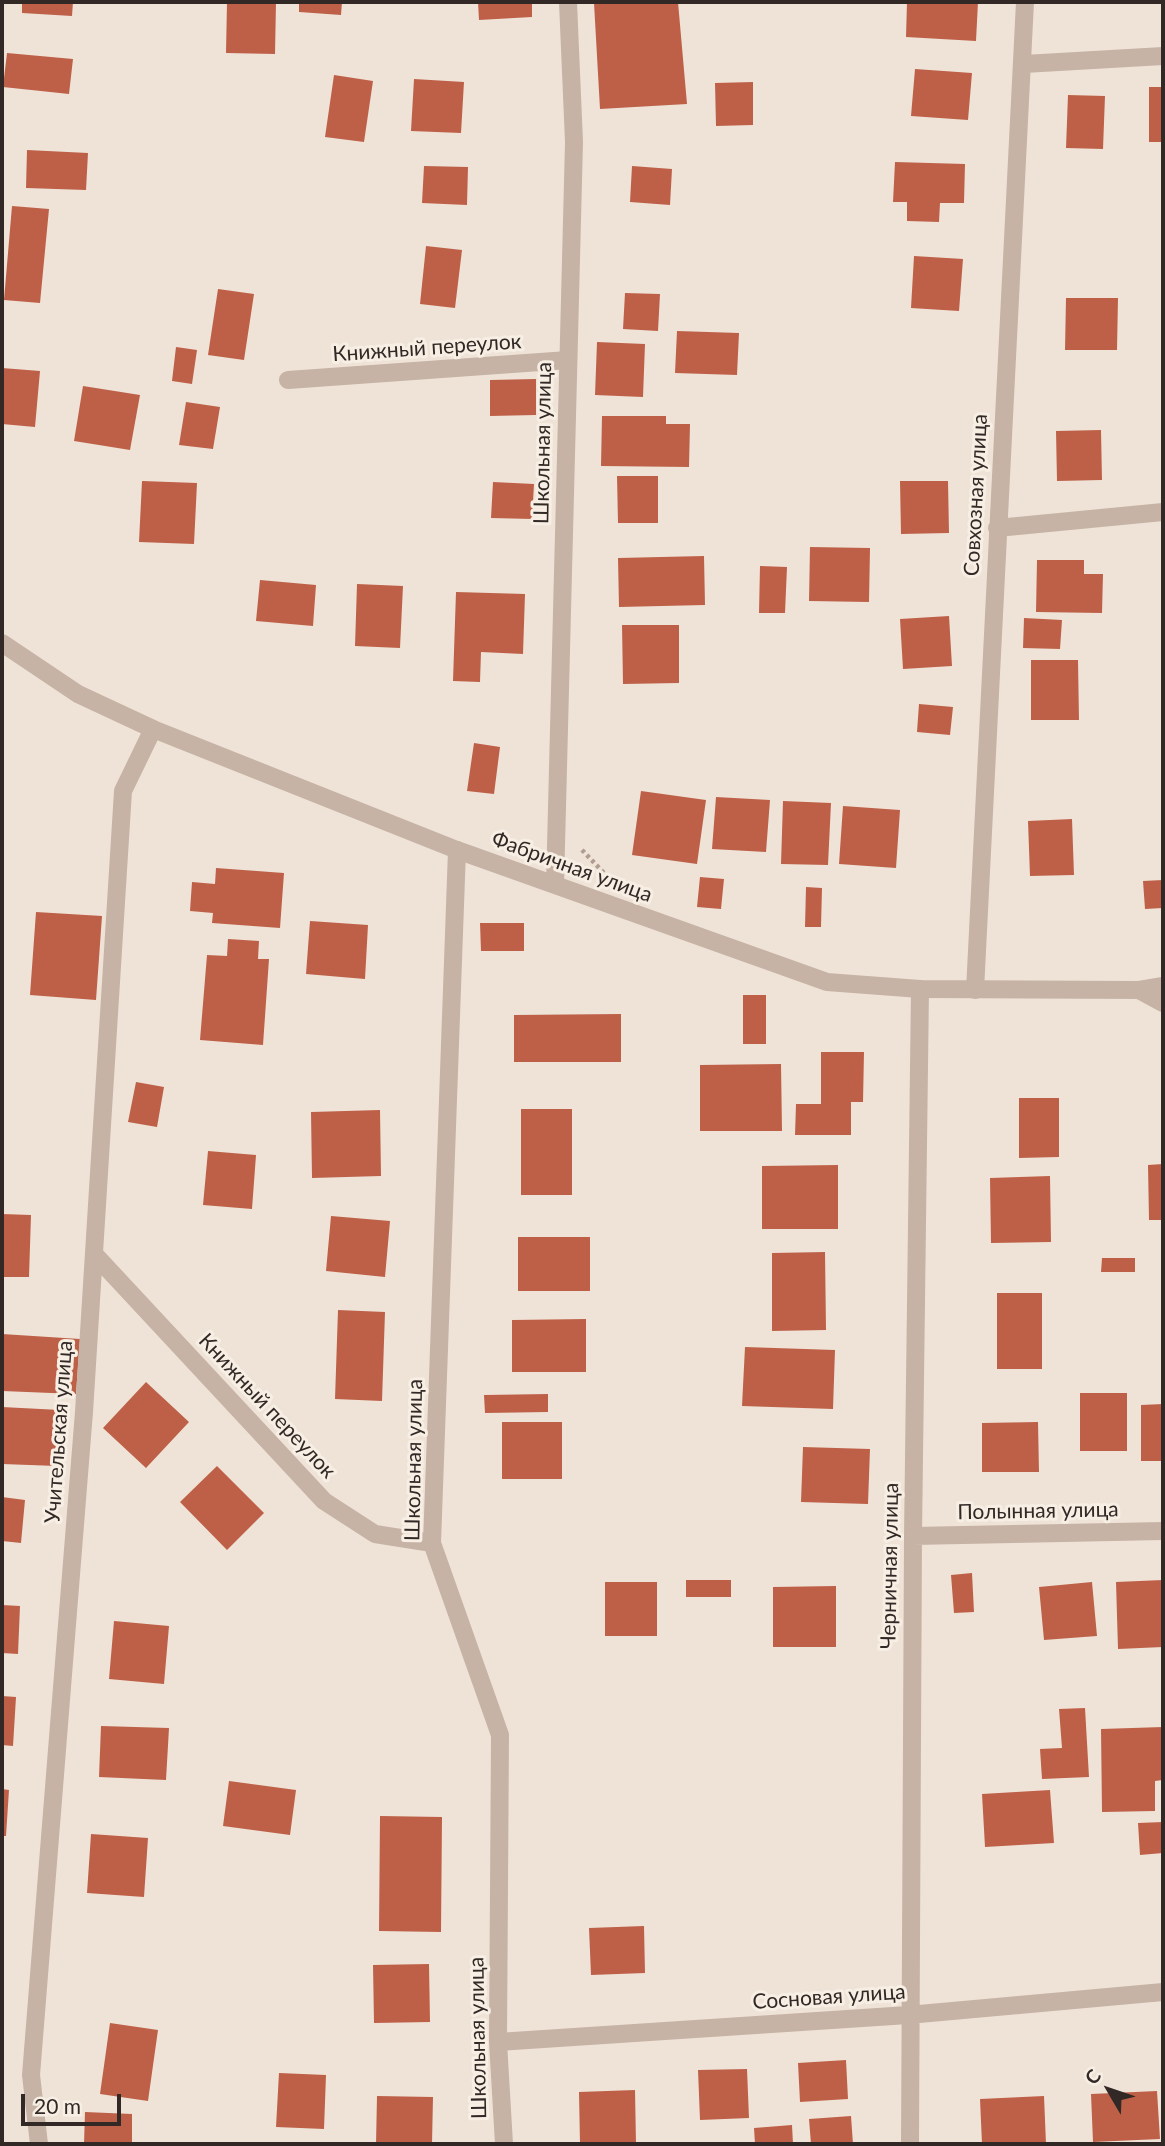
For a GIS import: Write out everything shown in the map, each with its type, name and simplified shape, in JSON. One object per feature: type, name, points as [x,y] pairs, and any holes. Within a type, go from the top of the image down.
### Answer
[{"type":"street","name":"Школьная улица","points":[[555,884],[574,142],[568,2]]},
{"type":"street","name":"Совхозная улица","points":[[975,990],[997,528],[1024,64],[1025,2]]},
{"type":"street","points":[[1024,64],[1163,56]]},
{"type":"street","name":"Книжный переулок","points":[[288,380],[568,360]]},
{"type":"street","points":[[997,528],[1163,512]]},
{"type":"street","name":"Фабричная улица","points":[[2,643],[78,694],[153,729],[457,850],[827,982],[975,990],[1139,990],[1163,986]]},
{"type":"street","name":"Учительская улица","points":[[40,2144],[31,2075],[95,1255],[123,791],[153,729]]},
{"type":"street","name":"Школьная улица","points":[[457,850],[432,1544],[500,1735],[498,2042],[504,2144]]},
{"type":"street","name":"Черничная улица","points":[[909,2144],[908,2015],[920,989]]},
{"type":"street","points":[[1139,990],[1163,1003]]},
{"type":"street","name":"Книжный переулок","points":[[95,1255],[324,1501],[375,1534],[432,1544]]},
{"type":"street","name":"Полынная улица","points":[[913,1536],[1163,1531]]},
{"type":"street","name":"Сосновая улица","points":[[498,2042],[908,2015],[1163,1992]]},
{"type":"path","points":[[578,841],[589,860],[613,881]]},
{"type":"building","points":[[22,2],[73,2],[72,16],[22,13]]},
{"type":"building","points":[[227,2],[276,2],[275,54],[226,53]]},
{"type":"building","points":[[299,2],[342,2],[341,15],[299,12]]},
{"type":"building","points":[[478,2],[532,2],[532,17],[479,20]]},
{"type":"building","points":[[678,2],[687,104],[600,109],[594,3]]},
{"type":"building","points":[[907,2],[978,2],[976,41],[906,37]]},
{"type":"building","points":[[7,53],[73,59],[69,94],[3,87]]},
{"type":"building","points":[[915,69],[972,73],[968,120],[911,116]]},
{"type":"building","points":[[334,75],[373,81],[364,142],[325,137]]},
{"type":"building","points":[[414,79],[464,82],[461,133],[411,131]]},
{"type":"building","points":[[753,82],[753,125],[716,126],[715,83]]},
{"type":"building","points":[[1149,87],[1163,87],[1163,142],[1149,142]]},
{"type":"building","points":[[1068,95],[1105,96],[1103,149],[1066,148]]},
{"type":"building","points":[[27,150],[88,153],[86,190],[26,188]]},
{"type":"building","points":[[895,162],[965,164],[964,203],[940,203],[939,222],[907,221],[907,202],[893,202]]},
{"type":"building","points":[[424,166],[468,167],[467,205],[422,203]]},
{"type":"building","points":[[632,166],[672,169],[670,205],[630,202]]},
{"type":"building","points":[[12,206],[49,209],[40,303],[4,300]]},
{"type":"building","points":[[426,246],[462,250],[455,308],[420,304]]},
{"type":"building","points":[[914,256],[963,259],[959,311],[911,308]]},
{"type":"building","points":[[218,289],[254,294],[244,360],[208,355]]},
{"type":"building","points":[[625,293],[660,294],[658,331],[623,329]]},
{"type":"building","points":[[1066,298],[1118,298],[1117,350],[1065,350]]},
{"type":"building","points":[[677,331],[739,333],[737,375],[675,373]]},
{"type":"building","points":[[597,342],[645,344],[643,397],[595,395]]},
{"type":"building","points":[[176,347],[197,350],[192,384],[172,381]]},
{"type":"building","points":[[2,368],[40,371],[35,427],[2,424]]},
{"type":"building","points":[[536,379],[536,415],[490,416],[490,380]]},
{"type":"building","points":[[83,386],[140,395],[130,450],[74,441]]},
{"type":"building","points":[[186,402],[220,407],[213,449],[179,445]]},
{"type":"building","points":[[602,416],[666,416],[666,424],[690,424],[689,467],[601,466]]},
{"type":"building","points":[[1101,430],[1102,480],[1057,481],[1056,431]]},
{"type":"building","points":[[617,476],[658,476],[658,523],[618,523]]},
{"type":"building","points":[[142,481],[197,483],[194,544],[139,542]]},
{"type":"building","points":[[900,481],[948,481],[949,533],[901,534]]},
{"type":"building","points":[[493,482],[534,484],[532,519],[491,518]]},
{"type":"building","points":[[810,547],[870,548],[869,602],[809,601]]},
{"type":"building","points":[[704,556],[705,605],[619,607],[618,558]]},
{"type":"building","points":[[1037,560],[1084,560],[1084,574],[1103,574],[1102,613],[1036,612]]},
{"type":"building","points":[[760,566],[787,567],[785,613],[759,613]]},
{"type":"building","points":[[260,580],[316,585],[313,626],[256,621]]},
{"type":"building","points":[[357,584],[403,586],[400,648],[355,646]]},
{"type":"building","points":[[456,592],[525,594],[523,654],[481,652],[480,682],[453,681]]},
{"type":"building","points":[[949,616],[952,666],[903,669],[900,619]]},
{"type":"building","points":[[1024,618],[1062,620],[1060,649],[1023,648]]},
{"type":"building","points":[[622,625],[679,625],[679,683],[623,684]]},
{"type":"building","points":[[1031,660],[1078,660],[1079,720],[1031,720]]},
{"type":"building","points":[[919,704],[953,707],[950,735],[917,732]]},
{"type":"building","points":[[474,743],[500,747],[494,794],[467,791]]},
{"type":"building","points":[[641,791],[706,800],[697,864],[632,855]]},
{"type":"building","points":[[716,797],[770,800],[766,852],[712,849]]},
{"type":"building","points":[[783,801],[831,803],[828,865],[781,864]]},
{"type":"building","points":[[843,806],[900,810],[896,868],[839,864]]},
{"type":"building","points":[[1072,819],[1074,875],[1030,876],[1028,821]]},
{"type":"building","points":[[216,868],[284,873],[280,928],[212,923],[213,913],[190,911],[192,882],[215,884]]},
{"type":"building","points":[[700,877],[724,879],[721,909],[697,907]]},
{"type":"building","points":[[1163,880],[1163,908],[1145,909],[1143,881]]},
{"type":"building","points":[[806,887],[822,888],[821,927],[805,927]]},
{"type":"building","points":[[36,912],[102,916],[96,1000],[30,995]]},
{"type":"building","points":[[310,921],[368,925],[365,979],[306,974]]},
{"type":"building","points":[[480,923],[524,923],[524,951],[481,951]]},
{"type":"building","points":[[228,939],[259,941],[258,959],[269,959],[263,1045],[200,1040],[207,955],[227,956]]},
{"type":"building","points":[[743,995],[766,995],[766,1044],[743,1044]]},
{"type":"building","points":[[621,1014],[621,1062],[514,1062],[514,1015]]},
{"type":"building","points":[[821,1052],[864,1052],[863,1102],[851,1102],[851,1135],[795,1135],[796,1104],[821,1104]]},
{"type":"building","points":[[781,1064],[782,1131],[700,1131],[700,1065]]},
{"type":"building","points":[[136,1082],[164,1087],[157,1127],[128,1122]]},
{"type":"building","points":[[1019,1098],[1059,1098],[1059,1157],[1019,1158]]},
{"type":"building","points":[[521,1109],[572,1109],[572,1195],[521,1195]]},
{"type":"building","points":[[380,1110],[381,1176],[312,1178],[311,1112]]},
{"type":"building","points":[[208,1151],[256,1155],[252,1209],[203,1205]]},
{"type":"building","points":[[1163,1164],[1163,1220],[1149,1220],[1148,1165]]},
{"type":"building","points":[[838,1165],[838,1229],[762,1229],[762,1166]]},
{"type":"building","points":[[1050,1176],[1051,1242],[991,1243],[990,1178]]},
{"type":"building","points":[[2,1214],[31,1215],[29,1277],[2,1277]]},
{"type":"building","points":[[331,1216],[390,1221],[385,1277],[326,1271]]},
{"type":"building","points":[[518,1237],[590,1237],[590,1291],[518,1291]]},
{"type":"building","points":[[825,1252],[826,1330],[772,1331],[772,1253]]},
{"type":"building","points":[[1102,1258],[1135,1258],[1135,1272],[1101,1272]]},
{"type":"building","points":[[997,1293],[1042,1293],[1042,1369],[997,1369]]},
{"type":"building","points":[[338,1310],[385,1312],[382,1401],[335,1399]]},
{"type":"building","points":[[586,1319],[586,1372],[512,1372],[512,1320]]},
{"type":"building","points":[[2,1334],[80,1339],[76,1394],[2,1391]]},
{"type":"building","points":[[745,1347],[835,1350],[833,1409],[742,1406]]},
{"type":"building","points":[[146,1382],[189,1422],[146,1468],[103,1428]]},
{"type":"building","points":[[1080,1393],[1127,1393],[1127,1451],[1080,1451]]},
{"type":"building","points":[[548,1394],[548,1412],[485,1413],[484,1395]]},
{"type":"building","points":[[1163,1404],[1163,1461],[1141,1461],[1141,1405]]},
{"type":"building","points":[[2,1407],[60,1410],[57,1466],[2,1464]]},
{"type":"building","points":[[502,1422],[562,1422],[562,1479],[502,1479]]},
{"type":"building","points":[[1038,1422],[1039,1472],[982,1472],[982,1423]]},
{"type":"building","points":[[803,1447],[870,1449],[868,1504],[801,1502]]},
{"type":"building","points":[[217,1466],[264,1513],[227,1550],[180,1502]]},
{"type":"building","points":[[2,1497],[25,1500],[21,1543],[2,1541]]},
{"type":"building","points":[[972,1573],[974,1612],[954,1613],[951,1575]]},
{"type":"building","points":[[686,1580],[731,1580],[731,1597],[686,1597]]},
{"type":"building","points":[[1163,1580],[1163,1647],[1118,1649],[1116,1582]]},
{"type":"building","points":[[605,1582],[657,1582],[657,1636],[605,1636]]},
{"type":"building","points":[[1092,1582],[1097,1636],[1044,1640],[1039,1587]]},
{"type":"building","points":[[836,1586],[836,1647],[773,1647],[773,1587]]},
{"type":"building","points":[[2,1605],[20,1606],[18,1654],[2,1653]]},
{"type":"building","points":[[114,1621],[169,1626],[164,1684],[109,1679]]},
{"type":"building","points":[[2,1696],[16,1697],[13,1746],[2,1745]]},
{"type":"building","points":[[1085,1708],[1089,1777],[1042,1779],[1040,1749],[1062,1748],[1059,1709]]},
{"type":"building","points":[[101,1726],[169,1728],[166,1780],[99,1777]]},
{"type":"building","points":[[1163,1727],[1163,1780],[1155,1781],[1155,1811],[1102,1812],[1101,1729]]},
{"type":"building","points":[[229,1781],[296,1790],[290,1835],[223,1826]]},
{"type":"building","points":[[2,1789],[9,1790],[6,1836],[2,1836]]},
{"type":"building","points":[[1050,1790],[1054,1843],[985,1847],[982,1794]]},
{"type":"building","points":[[380,1816],[442,1817],[441,1932],[379,1931]]},
{"type":"building","points":[[1163,1822],[1163,1853],[1140,1855],[1138,1823]]},
{"type":"building","points":[[91,1834],[148,1838],[144,1897],[87,1893]]},
{"type":"building","points":[[644,1926],[645,1973],[591,1975],[589,1928]]},
{"type":"building","points":[[429,1964],[430,2022],[374,2023],[373,1965]]},
{"type":"building","points":[[110,2023],[158,2030],[148,2101],[100,2094]]},
{"type":"building","points":[[846,2060],[848,2099],[800,2102],[798,2063]]},
{"type":"building","points":[[747,2069],[749,2118],[700,2120],[698,2070]]},
{"type":"building","points":[[279,2073],[326,2075],[324,2129],[276,2127]]},
{"type":"building","points":[[635,2090],[636,2144],[580,2144],[579,2092]]},
{"type":"building","points":[[1157,2091],[1160,2139],[1093,2142],[1091,2094]]},
{"type":"building","points":[[377,2096],[433,2097],[432,2144],[376,2144]]},
{"type":"building","points":[[1044,2096],[1046,2144],[982,2144],[980,2099]]},
{"type":"building","points":[[85,2112],[132,2114],[132,2144],[84,2144]]},
{"type":"building","points":[[851,2116],[853,2144],[811,2144],[809,2119]]},
{"type":"building","points":[[792,2125],[793,2144],[755,2144],[754,2128]]}]
